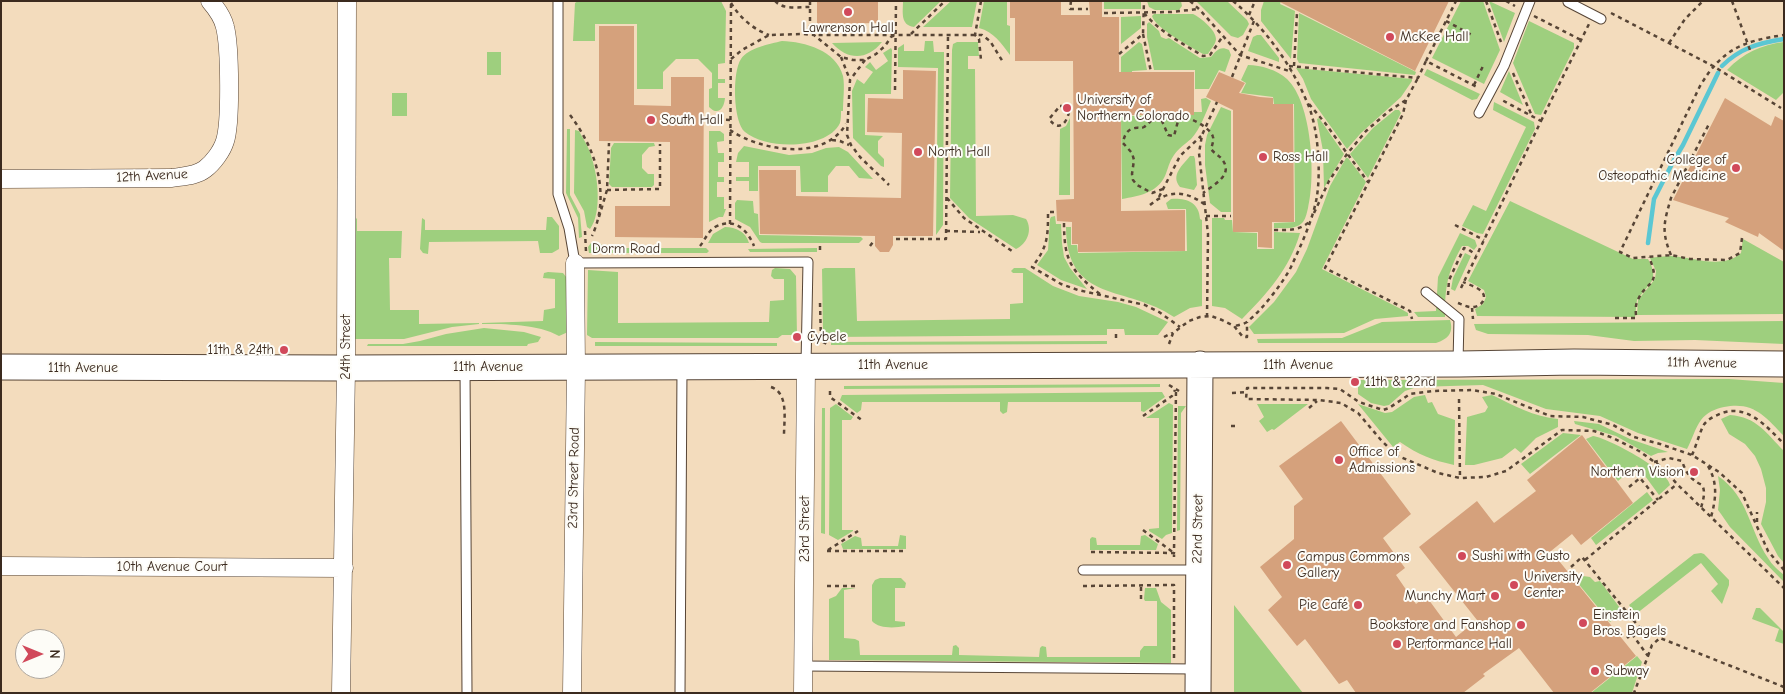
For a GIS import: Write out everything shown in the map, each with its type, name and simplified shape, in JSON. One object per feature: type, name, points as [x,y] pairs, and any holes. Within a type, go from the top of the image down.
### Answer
[{"type":"main road","name":"11th Avenue","points":[[1,367],[465,368],[1574,362],[1784,364]]},
{"type":"main road","name":"22nd Street","points":[[1190,677],[1198,570],[1200,364]]},
{"type":"street","name":"12th Avenue","points":[[1,179],[172,178],[190,176],[206,169],[219,154],[226,136],[228,79],[225,26],[210,1]]},
{"type":"street","name":"24th Street","points":[[341,693],[346,368],[347,1]]},
{"type":"street","name":"23rd Street Road","points":[[572,693],[576,367],[580,258]]},
{"type":"street","name":"23rd Street","points":[[803,693],[806,366]]},
{"type":"street","name":"10th Avenue Court","points":[[1,566],[344,568]]},
{"type":"lane","name":"Dorm Road","points":[[558,1],[558,194],[580,258],[808,262],[806,366]]},
{"type":"lane","points":[[1479,113],[1504,66],[1530,1]]},
{"type":"lane","points":[[1568,2],[1598,17]]},
{"type":"lane","points":[[1426,292],[1459,319],[1458,364]]},
{"type":"lane","points":[[680,693],[682,366]]},
{"type":"lane","points":[[465,368],[467,693]]},
{"type":"lane","points":[[1083,570],[1198,570]]},
{"type":"lane","points":[[803,666],[1190,677]]},
{"type":"path","points":[[774,1],[778,5],[786,7],[810,7]]},
{"type":"path","points":[[810,1],[810,30],[840,57],[850,80],[846,135],[860,157],[889,185]]},
{"type":"path","points":[[896,1],[896,90]]},
{"type":"path","points":[[911,34],[946,1]]},
{"type":"path","points":[[975,35],[981,1]]},
{"type":"path","points":[[1071,1],[1070,9],[1088,9]]},
{"type":"path","points":[[1144,1],[1143,34],[1151,72]]},
{"type":"path","points":[[1190,1],[1240,56],[1292,72]]},
{"type":"path","points":[[1233,1],[1249,14],[1285,59],[1308,103],[1368,182]]},
{"type":"path","points":[[1249,14],[1256,1]]},
{"type":"path","points":[[1412,319],[1410,311],[1325,268],[1403,114],[1406,100],[1456,1]]},
{"type":"path","points":[[1506,1],[1519,8]]},
{"type":"path","points":[[1669,43],[1685,19],[1703,1]]},
{"type":"path","points":[[1732,1],[1750,50]]},
{"type":"path","points":[[731,2],[743,19],[760,32],[769,35],[982,35],[990,41],[1003,62]]},
{"type":"path","points":[[730,224],[731,2]]},
{"type":"path","points":[[1461,288],[1581,40],[1598,17],[1599,7],[1713,66],[1781,108]]},
{"type":"path","points":[[1104,13],[1144,13],[1199,9]]},
{"type":"path","points":[[1144,13],[1152,23],[1164,32],[1203,56],[1210,55],[1223,36]]},
{"type":"path","points":[[1294,66],[1297,13]]},
{"type":"path","points":[[1531,14],[1581,40]]},
{"type":"path","points":[[1232,77],[1254,21]]},
{"type":"path","points":[[1446,21],[1472,35]]},
{"type":"path","points":[[1119,54],[1143,34]]},
{"type":"path","points":[[731,59],[742,50],[769,35]]},
{"type":"path","points":[[850,80],[866,60],[876,54],[891,37],[896,35]]},
{"type":"path","points":[[896,239],[946,239],[948,35]]},
{"type":"path","points":[[975,35],[979,39],[981,60]]},
{"type":"path","points":[[1742,238],[1740,253],[1727,260],[1671,255],[1633,258],[1620,252],[1700,86],[1713,66],[1732,49],[1757,39],[1784,35]]},
{"type":"path","points":[[840,57],[866,60]]},
{"type":"path","points":[[1426,61],[1482,89]]},
{"type":"path","points":[[1289,66],[1418,78]]},
{"type":"path","points":[[1474,85],[1483,66]]},
{"type":"path","points":[[1497,97],[1541,121]]},
{"type":"path","points":[[1234,326],[1247,322],[1276,291],[1288,272],[1310,220],[1330,181],[1347,154],[1366,131],[1389,111],[1406,100]]},
{"type":"path","points":[[1207,316],[1206,216],[1199,153],[1202,135],[1217,102]]},
{"type":"path","points":[[1308,103],[1315,132],[1318,168],[1317,195],[1312,216]]},
{"type":"path","points":[[1060,106],[1070,106],[1066,121],[1062,125],[1052,124],[1049,119],[1060,106]]},
{"type":"path","points":[[569,114],[588,142],[594,157],[600,191],[596,226]]},
{"type":"path","points":[[1164,190],[1152,193],[1137,185],[1133,180],[1132,174],[1134,160],[1132,153],[1123,143],[1126,134],[1135,128],[1144,128],[1154,117],[1160,118],[1170,137],[1174,136],[1178,121],[1182,116],[1205,128],[1213,135],[1214,140],[1211,149],[1222,159],[1226,172],[1220,180],[1203,193]]},
{"type":"path","points":[[710,119],[730,120]]},
{"type":"path","points":[[832,140],[841,132],[846,122]]},
{"type":"path","points":[[1671,255],[1664,235],[1671,198],[1709,124]]},
{"type":"path","points":[[730,130],[750,141],[770,148],[797,149],[832,140],[851,145]]},
{"type":"path","points":[[1150,205],[1164,190],[1172,168],[1180,156],[1202,135]]},
{"type":"path","points":[[592,236],[607,190],[609,143]]},
{"type":"path","points":[[607,190],[660,189],[660,144]]},
{"type":"path","points":[[1159,197],[1167,194],[1184,194],[1196,198],[1205,205]]},
{"type":"path","points":[[947,197],[964,218],[1012,251]]},
{"type":"path","points":[[1054,212],[1048,212],[1046,243],[1043,253],[1032,267],[1061,284],[1078,290],[1145,305],[1159,312],[1180,327]]},
{"type":"path","points":[[1206,216],[1231,216]]},
{"type":"path","points":[[1274,230],[1295,230],[1304,226],[1310,220]]},
{"type":"path","points":[[1064,223],[1065,250],[1068,260],[1088,285],[1101,296]]},
{"type":"path","points":[[700,246],[708,233],[715,227],[730,224],[742,227],[750,235],[754,246]]},
{"type":"path","points":[[1454,225],[1484,240]]},
{"type":"path","points":[[580,258],[586,231]]},
{"type":"path","points":[[946,231],[982,232]]},
{"type":"path","points":[[870,246],[873,242]]},
{"type":"path","points":[[820,246],[820,251]]},
{"type":"path","points":[[1464,282],[1480,290],[1484,295],[1482,303],[1472,307],[1464,306],[1448,295],[1449,280],[1464,248],[1476,255]]},
{"type":"path","points":[[1616,318],[1636,318],[1638,300],[1654,280],[1655,271],[1649,257]]},
{"type":"path","points":[[820,301],[821,341],[827,344]]},
{"type":"path","points":[[1472,307],[1473,318]]},
{"type":"path","points":[[1164,337],[1194,319],[1207,316],[1234,326],[1243,337],[1247,337],[1247,322]]},
{"type":"path","points":[[1116,332],[1116,338]]},
{"type":"path","points":[[1168,344],[1173,333]]},
{"type":"path","points":[[1168,384],[1178,390]]},
{"type":"path","points":[[775,388],[782,397],[784,404],[784,435]]},
{"type":"path","points":[[1784,570],[1768,551],[1742,493],[1719,472],[1692,455],[1634,437],[1613,425],[1582,417],[1550,416],[1496,394],[1472,390],[1410,394],[1389,408],[1382,410],[1359,402],[1340,389],[1247,388],[1246,399],[1319,400],[1341,403],[1358,413],[1396,455],[1438,473],[1460,478],[1486,477],[1506,471],[1562,430],[1594,431],[1603,434],[1638,451],[1662,468],[1784,588]]},
{"type":"path","points":[[1143,416],[1178,390]]},
{"type":"path","points":[[1174,557],[1178,390]]},
{"type":"path","points":[[830,391],[830,397],[863,421]]},
{"type":"path","points":[[1232,392],[1247,392]]},
{"type":"path","points":[[1459,399],[1460,478]]},
{"type":"path","points":[[1308,408],[1319,400]]},
{"type":"path","points":[[1692,455],[1704,425],[1714,416],[1729,411],[1744,412],[1757,418],[1784,444]]},
{"type":"path","points":[[1654,462],[1669,458],[1682,461],[1690,477],[1704,487],[1701,508]]},
{"type":"path","points":[[1708,466],[1716,483],[1716,496],[1711,517]]},
{"type":"path","points":[[1629,487],[1640,478],[1658,500]]},
{"type":"path","points":[[1585,560],[1677,484]]},
{"type":"path","points":[[1756,524],[1757,512]]},
{"type":"path","points":[[1143,530],[1174,553]]},
{"type":"path","points":[[858,531],[827,551],[906,551]]},
{"type":"path","points":[[1092,552],[1174,553]]},
{"type":"path","points":[[1571,567],[1582,557],[1639,627],[1660,630],[1660,638],[1652,645],[1634,693]]},
{"type":"path","points":[[827,586],[855,586]]},
{"type":"path","points":[[1083,586],[1174,586],[1190,677]]},
{"type":"path","points":[[1141,587],[1141,599]]},
{"type":"path","points":[[1627,638],[1639,627]]},
{"type":"path","points":[[1632,634],[1648,656]]},
{"type":"path","points":[[1660,638],[1784,687]]},
{"type":"green space","points":[[578,1],[721,1],[726,11],[725,63],[718,64],[718,79],[725,79],[725,83],[718,83],[718,98],[725,98],[722,108],[715,111],[709,107],[709,89],[712,88],[712,73],[698,59],[676,59],[663,72],[663,89],[637,89],[637,24],[595,24],[595,41],[573,41],[575,3]]},
{"type":"green space","points":[[903,1],[941,1],[914,27],[906,24],[904,21]]},
{"type":"green space","points":[[951,1],[977,1],[972,27],[923,27]]},
{"type":"green space","points":[[984,1],[1007,1],[1007,25],[1010,26],[1010,55],[993,35],[979,28]]},
{"type":"green space","points":[[1104,1],[1141,1],[1141,9],[1104,9]]},
{"type":"green space","points":[[1147,1],[1181,1],[1182,6],[1179,10],[1155,10],[1149,7]]},
{"type":"green space","points":[[1196,1],[1227,1],[1249,24],[1243,35],[1238,38],[1231,36]]},
{"type":"green space","points":[[1264,1],[1281,1],[1280,4],[1295,11],[1291,59],[1261,21],[1261,10]]},
{"type":"green space","points":[[1461,1],[1483,1],[1500,50],[1484,84],[1432,58]]},
{"type":"green space","points":[[1489,1],[1515,13],[1504,42]]},
{"type":"green space","points":[[1299,13],[1416,72],[1415,75],[1299,63],[1297,59]]},
{"type":"green space","points":[[1154,14],[1193,14],[1211,28],[1216,39],[1215,43],[1208,54],[1203,54],[1174,37],[1160,26],[1152,16]]},
{"type":"green space","points":[[1141,16],[1141,28],[1121,44],[1121,17]]},
{"type":"green space","points":[[1529,21],[1574,43],[1574,48],[1541,115],[1535,114],[1513,63]]},
{"type":"green space","points":[[1149,22],[1159,31],[1161,37],[1169,38],[1200,58],[1211,57],[1221,48],[1229,50],[1231,55],[1225,72],[1219,70],[1209,89],[1195,89],[1195,70],[1154,70],[1147,37],[1147,24]]},
{"type":"green space","points":[[1261,35],[1279,58],[1279,62],[1248,51],[1253,37]]},
{"type":"green space","points":[[782,41],[800,43],[827,54],[834,60],[843,76],[843,111],[841,111],[840,123],[833,132],[823,138],[796,144],[781,144],[755,138],[741,127],[735,97],[738,65],[744,55],[754,49]]},
{"type":"green space","points":[[925,41],[933,41],[934,52],[944,52],[943,225],[936,235],[938,68],[898,67],[898,48],[904,44],[904,51],[924,51]]},
{"type":"green space","points":[[882,42],[870,53],[857,56],[844,53],[832,43]]},
{"type":"green space","points":[[957,42],[978,42],[979,56],[968,56],[968,69],[975,69],[976,216],[1013,215],[1026,219],[1029,228],[1028,236],[1023,244],[1016,249],[969,218],[950,198],[952,50],[953,44]]},
{"type":"green space","points":[[1139,42],[1142,44],[1147,70],[1132,71],[1132,89],[1121,90],[1121,57]]},
{"type":"green space","points":[[1784,42],[1784,92],[1776,100],[1727,70],[1746,54],[1768,45]]},
{"type":"green space","points":[[891,48],[891,94],[865,94],[865,135],[883,136],[878,141],[878,153],[884,159],[884,167],[853,138],[852,91],[857,79],[864,84],[873,72],[865,67],[870,62],[876,70],[888,61],[883,53]]},
{"type":"green space","points":[[487,52],[501,52],[501,75],[487,75]]},
{"type":"green space","points":[[1248,65],[1258,66],[1279,73],[1287,79],[1295,90],[1302,105],[1310,140],[1312,178],[1306,217],[1300,225],[1274,228],[1274,223],[1295,222],[1294,104],[1274,104],[1273,97],[1241,93],[1246,83],[1241,80]]},
{"type":"green space","points":[[1296,68],[1412,79],[1412,81],[1401,97],[1361,133],[1347,149],[1311,99],[1303,79]]},
{"type":"green space","points":[[1427,69],[1480,94],[1477,99],[1472,100],[1424,75]]},
{"type":"green space","points":[[1509,71],[1523,105],[1500,92]]},
{"type":"green space","points":[[392,93],[407,93],[407,116],[392,116]]},
{"type":"green space","points":[[1206,98],[1211,101],[1200,126],[1191,139],[1174,155],[1162,182],[1147,193],[1122,199],[1121,116],[1194,115],[1194,112],[1202,112],[1201,99]]},
{"type":"green space","points":[[1494,102],[1534,122],[1535,129],[1483,234],[1462,226],[1473,205],[1486,211],[1526,127],[1493,110]]},
{"type":"green space","points":[[1221,107],[1231,111],[1231,212],[1221,212],[1210,203],[1205,165],[1207,135]]},
{"type":"green space","points":[[1395,110],[1399,110],[1401,113],[1368,178],[1350,154],[1373,128]]},
{"type":"green space","points":[[1070,118],[1070,195],[1059,195],[1060,129],[1066,126]]},
{"type":"green space","points":[[1319,118],[1344,154],[1324,188],[1323,151],[1317,119]]},
{"type":"green space","points":[[567,129],[570,129],[570,195],[580,214],[582,237],[579,238],[578,218],[566,193]]},
{"type":"green space","points":[[575,130],[579,131],[588,148],[596,175],[598,195],[596,214],[590,229],[587,227],[584,211],[574,193]]},
{"type":"green space","points":[[709,131],[720,131],[724,134],[724,141],[717,142],[718,153],[724,153],[724,162],[718,162],[718,177],[724,177],[724,182],[717,182],[717,197],[724,197],[724,209],[726,209],[723,217],[709,222]]},
{"type":"green space","points":[[614,143],[654,143],[655,146],[649,147],[642,155],[642,168],[648,174],[654,174],[654,185],[652,187],[612,187],[609,184],[611,148]]},
{"type":"green space","points":[[744,146],[789,155],[812,153],[826,148],[839,147],[848,152],[873,179],[859,178],[849,166],[836,166],[828,176],[828,192],[801,192],[800,166],[758,166],[758,191],[749,191],[749,181],[736,181],[736,177],[749,177],[749,162],[736,162],[738,153]]},
{"type":"green space","points":[[1190,156],[1194,156],[1195,159],[1197,185],[1194,190],[1180,187],[1176,178],[1179,170]]},
{"type":"green space","points":[[1346,158],[1348,158],[1366,182],[1322,269],[1401,309],[1408,313],[1408,316],[1375,319],[1344,333],[1254,334],[1249,327],[1274,302],[1296,272],[1307,249],[1330,186]]},
{"type":"green space","points":[[1171,199],[1182,199],[1191,202],[1202,220],[1202,306],[1190,308],[1174,317],[1156,307],[1103,289],[1088,281],[1076,269],[1069,252],[1066,227],[1071,227],[1071,245],[1077,245],[1078,253],[1187,251],[1186,209],[1168,209],[1166,203]]},
{"type":"green space","points":[[737,200],[753,201],[754,213],[758,214],[759,235],[861,237],[863,239],[859,243],[762,243],[750,227],[735,219],[735,203]]},
{"type":"green space","points":[[1510,201],[1633,259],[1648,259],[1653,270],[1653,278],[1637,300],[1635,317],[1477,316],[1475,309],[1483,304],[1486,297],[1484,290],[1468,281]]},
{"type":"green space","points":[[354,216],[357,219],[357,231],[402,231],[401,258],[389,258],[390,310],[419,310],[419,324],[479,324],[452,327],[404,339],[352,339]]},
{"type":"green space","points":[[1055,216],[1056,224],[1061,224],[1064,257],[1070,268],[1087,289],[1061,280],[1037,265],[1048,250],[1050,219]]},
{"type":"green space","points":[[547,217],[552,217],[559,226],[559,249],[552,253],[540,253],[538,241],[429,242],[428,254],[423,253],[420,249],[422,218],[425,220],[425,230],[546,230]]},
{"type":"green space","points":[[1212,218],[1232,220],[1233,232],[1257,233],[1257,249],[1274,249],[1274,232],[1300,233],[1296,246],[1277,280],[1242,319],[1225,308],[1212,306]]},
{"type":"green space","points":[[725,227],[740,231],[746,236],[749,243],[708,243],[713,234]]},
{"type":"green space","points":[[1460,233],[1475,240],[1477,246],[1474,250],[1468,246],[1462,246],[1453,264],[1446,288],[1445,317],[1418,317],[1414,312],[1436,311],[1438,277]]},
{"type":"green space","points":[[1743,239],[1784,262],[1784,314],[1637,315],[1638,300],[1655,279],[1656,271],[1650,258],[1671,256],[1716,262],[1725,261],[1741,253]]},
{"type":"green space","points":[[591,243],[612,248],[706,248],[709,251],[707,253],[589,253],[588,247]]},
{"type":"green space","points":[[817,248],[817,252],[750,252],[748,249]]},
{"type":"green space","points":[[1465,253],[1471,256],[1455,291],[1451,289],[1453,278]]},
{"type":"green space","points":[[775,268],[790,269],[796,276],[797,337],[795,335],[782,335],[778,338],[592,338],[587,335],[588,270],[618,272],[618,323],[769,322],[770,301],[784,300],[784,279],[774,279],[771,276],[772,270]]},
{"type":"green space","points":[[855,268],[857,321],[1010,319],[1010,304],[1023,303],[1023,273],[1013,273],[1011,271],[1014,268],[1025,268],[1053,286],[1079,296],[1136,307],[1168,322],[1158,335],[1125,335],[1124,329],[1107,329],[1107,335],[828,337],[823,333],[822,269]]},
{"type":"green space","points":[[544,273],[563,273],[567,278],[568,332],[559,336],[531,327],[482,324],[543,321],[544,310],[555,308],[555,279],[543,278]]},
{"type":"green space","points":[[1450,320],[1451,329],[1449,335],[1444,340],[1436,343],[1258,343],[1257,339],[1342,338],[1382,322]]},
{"type":"green space","points":[[1784,321],[1784,344],[1695,340],[1634,341],[1588,335],[1488,334],[1476,330],[1474,324]]},
{"type":"green space","points":[[484,328],[524,332],[541,337],[538,342],[528,344],[527,346],[367,346],[368,344],[403,344]]},
{"type":"green space","points":[[1107,341],[1107,344],[831,345],[831,342]]},
{"type":"green space","points":[[595,342],[777,343],[777,346],[595,346]]},
{"type":"green space","points":[[1729,379],[1784,383],[1784,436],[1764,416],[1751,408],[1743,406],[1724,407],[1706,415],[1699,423],[1687,449],[1638,433],[1600,416],[1546,409],[1483,385],[1417,387],[1405,391],[1389,405],[1384,406],[1371,403],[1358,394],[1358,380]]},
{"type":"green space","points":[[1160,384],[1160,387],[844,389],[844,386]]},
{"type":"green space","points":[[1162,392],[1165,397],[1144,412],[1141,411],[1141,402],[1008,402],[1007,412],[1003,414],[1000,411],[1000,402],[862,402],[861,410],[857,413],[840,400],[842,395]]},
{"type":"green space","points":[[1425,395],[1428,403],[1432,402],[1438,414],[1455,420],[1454,465],[1426,456],[1400,442],[1393,447],[1358,404],[1385,413],[1392,412],[1414,397]]},
{"type":"green space","points":[[1492,395],[1532,413],[1558,419],[1558,427],[1536,438],[1521,453],[1515,448],[1502,458],[1474,465],[1465,465],[1467,417],[1485,412],[1488,407],[1482,397]]},
{"type":"green space","points":[[1169,403],[1173,405],[1172,533],[1162,539],[1149,531],[1149,529],[1159,528],[1159,418],[1146,418]]},
{"type":"green space","points":[[836,404],[853,417],[851,420],[842,420],[842,530],[853,531],[838,540],[829,535],[830,408]]},
{"type":"green space","points":[[1257,404],[1308,404],[1274,430],[1272,429],[1267,432],[1259,421],[1264,417]]},
{"type":"green space","points":[[1178,406],[1186,406],[1181,413],[1180,530],[1177,531]]},
{"type":"green space","points":[[822,408],[825,408],[825,534],[821,533]]},
{"type":"green space","points":[[1730,415],[1747,419],[1760,427],[1784,451],[1784,563],[1778,556],[1761,524],[1766,502],[1766,488],[1761,469],[1755,456],[1745,444],[1729,434],[1721,419]]},
{"type":"green space","points":[[1574,421],[1599,424],[1630,439],[1668,452],[1651,456],[1616,436],[1575,424]]},
{"type":"green space","points":[[1563,433],[1581,435],[1530,474],[1521,464]]},
{"type":"green space","points":[[1593,436],[1611,442],[1649,463],[1667,479],[1670,485],[1659,495],[1637,465],[1618,481],[1586,439]]},
{"type":"green space","points":[[1718,476],[1736,494],[1748,514],[1771,563],[1784,575],[1784,582],[1730,527],[1718,510],[1720,490]]},
{"type":"green space","points":[[1647,492],[1653,500],[1596,545],[1591,538]]},
{"type":"green space","points":[[900,535],[906,536],[906,549],[843,549],[841,544],[855,536],[861,538],[862,546],[898,546]]},
{"type":"green space","points":[[1145,535],[1158,544],[1156,550],[1090,550],[1090,539],[1092,537],[1096,538],[1097,545],[1140,545],[1141,536]]},
{"type":"green space","points":[[1701,553],[1729,580],[1722,604],[1711,591],[1718,584],[1701,563],[1636,614],[1629,605],[1694,554]]},
{"type":"green space","points":[[1583,576],[1590,577],[1595,582],[1600,581],[1623,612],[1610,622],[1577,582]]},
{"type":"green space","points":[[880,578],[901,578],[906,583],[905,588],[895,588],[895,621],[905,622],[905,626],[883,627],[872,621],[872,585],[875,580]]},
{"type":"green space","points":[[842,588],[856,588],[844,590],[844,638],[859,641],[860,655],[952,655],[953,646],[956,645],[959,648],[959,655],[1039,657],[1042,646],[1046,647],[1047,657],[1140,657],[1140,651],[1144,646],[1157,646],[1157,601],[1145,601],[1144,599],[1145,588],[1156,588],[1161,602],[1171,610],[1171,663],[829,660],[829,599],[836,596]]},
{"type":"green space","points":[[1234,605],[1303,693],[1234,693]]},
{"type":"green space","points":[[1756,608],[1760,608],[1784,632],[1784,644],[1775,641],[1779,629],[1752,619]]},
{"type":"green space","points":[[1637,656],[1642,662],[1632,693],[1591,693]]},
{"type":"building","name":"Lawrenson Hall","points":[[817,1],[878,1],[878,23],[817,24]]},
{"type":"building","name":"Ross Hall","points":[[1010,1],[1061,1],[1061,15],[1090,15],[1089,1],[1102,1],[1102,17],[1119,17],[1119,72],[1194,72],[1194,115],[1121,115],[1121,211],[1185,210],[1185,251],[1078,252],[1078,244],[1072,244],[1072,222],[1057,221],[1056,200],[1074,199],[1073,61],[1015,61],[1015,18],[1010,18]]},
{"type":"building","name":"McKee Hall","points":[[1278,1],[1449,1],[1415,71]]},
{"type":"building","name":"South Hall","points":[[599,26],[634,26],[634,105],[671,106],[671,77],[704,77],[703,238],[615,237],[615,206],[670,206],[670,142],[599,141]]},
{"type":"building","name":"North Hall","points":[[903,70],[936,71],[933,236],[893,236],[893,245],[889,252],[880,252],[875,246],[875,236],[760,234],[759,170],[796,170],[796,196],[901,198],[902,133],[867,132],[868,98],[903,99]]},
{"type":"building","points":[[1219,72],[1245,83],[1239,93],[1273,98],[1273,104],[1293,104],[1294,222],[1272,222],[1272,248],[1258,247],[1258,232],[1233,232],[1233,110],[1206,97]]},
{"type":"building","name":"College of Osteopathic Medicine","points":[[1725,98],[1771,126],[1775,116],[1784,121],[1784,251],[1759,233],[1758,237],[1725,222],[1729,218],[1673,200]]},
{"type":"building","points":[[1341,421],[1411,514],[1383,538],[1405,568],[1396,575],[1416,604],[1426,596],[1456,637],[1477,620],[1419,547],[1477,501],[1494,523],[1536,491],[1527,480],[1582,435],[1633,503],[1581,545],[1572,534],[1551,551],[1636,656],[1590,693],[1554,693],[1519,648],[1483,674],[1485,676],[1463,693],[1356,693],[1347,680],[1339,684],[1305,639],[1297,646],[1268,610],[1282,597],[1260,567],[1294,539],[1294,506],[1303,499],[1279,466]]},
{"type":"waterway","points":[[1722,66],[1750,47],[1784,39]]},
{"type":"waterway","points":[[1648,243],[1654,199],[1718,73]]},
{"type":"place","name":"Lawrenson Hall","points":[[848,12]]},
{"type":"place","name":"McKee Hall","points":[[1390,37]]},
{"type":"place","name":"University of Northern Colorado","points":[[1067,108]]},
{"type":"place","name":"South Hall","points":[[651,120]]},
{"type":"place","name":"North Hall","points":[[918,152]]},
{"type":"place","name":"Ross Hall","points":[[1263,157]]},
{"type":"place","name":"College of Osteopathic Medicine","points":[[1736,168]]},
{"type":"place","name":"Cybele","points":[[797,337]]},
{"type":"place","name":"11th & 24th","points":[[284,350]]},
{"type":"place","name":"11th & 22nd","points":[[1355,382]]},
{"type":"place","name":"Office of Admissions","points":[[1339,460]]},
{"type":"place","name":"Northern Vision","points":[[1694,472]]},
{"type":"place","name":"Sushi with Gusto","points":[[1462,556]]},
{"type":"place","name":"Campus Commons Gallery","points":[[1287,565]]},
{"type":"place","name":"University Center","points":[[1514,585]]},
{"type":"place","name":"Munchy Mart","points":[[1495,596]]},
{"type":"place","name":"Pie Café","points":[[1358,605]]},
{"type":"place","name":"Einstein Bros. Bagels","points":[[1583,623]]},
{"type":"place","name":"Bookstore and Fanshop","points":[[1521,625]]},
{"type":"place","name":"Performance Hall","points":[[1397,644]]},
{"type":"place","name":"Subway","points":[[1595,671]]}]
